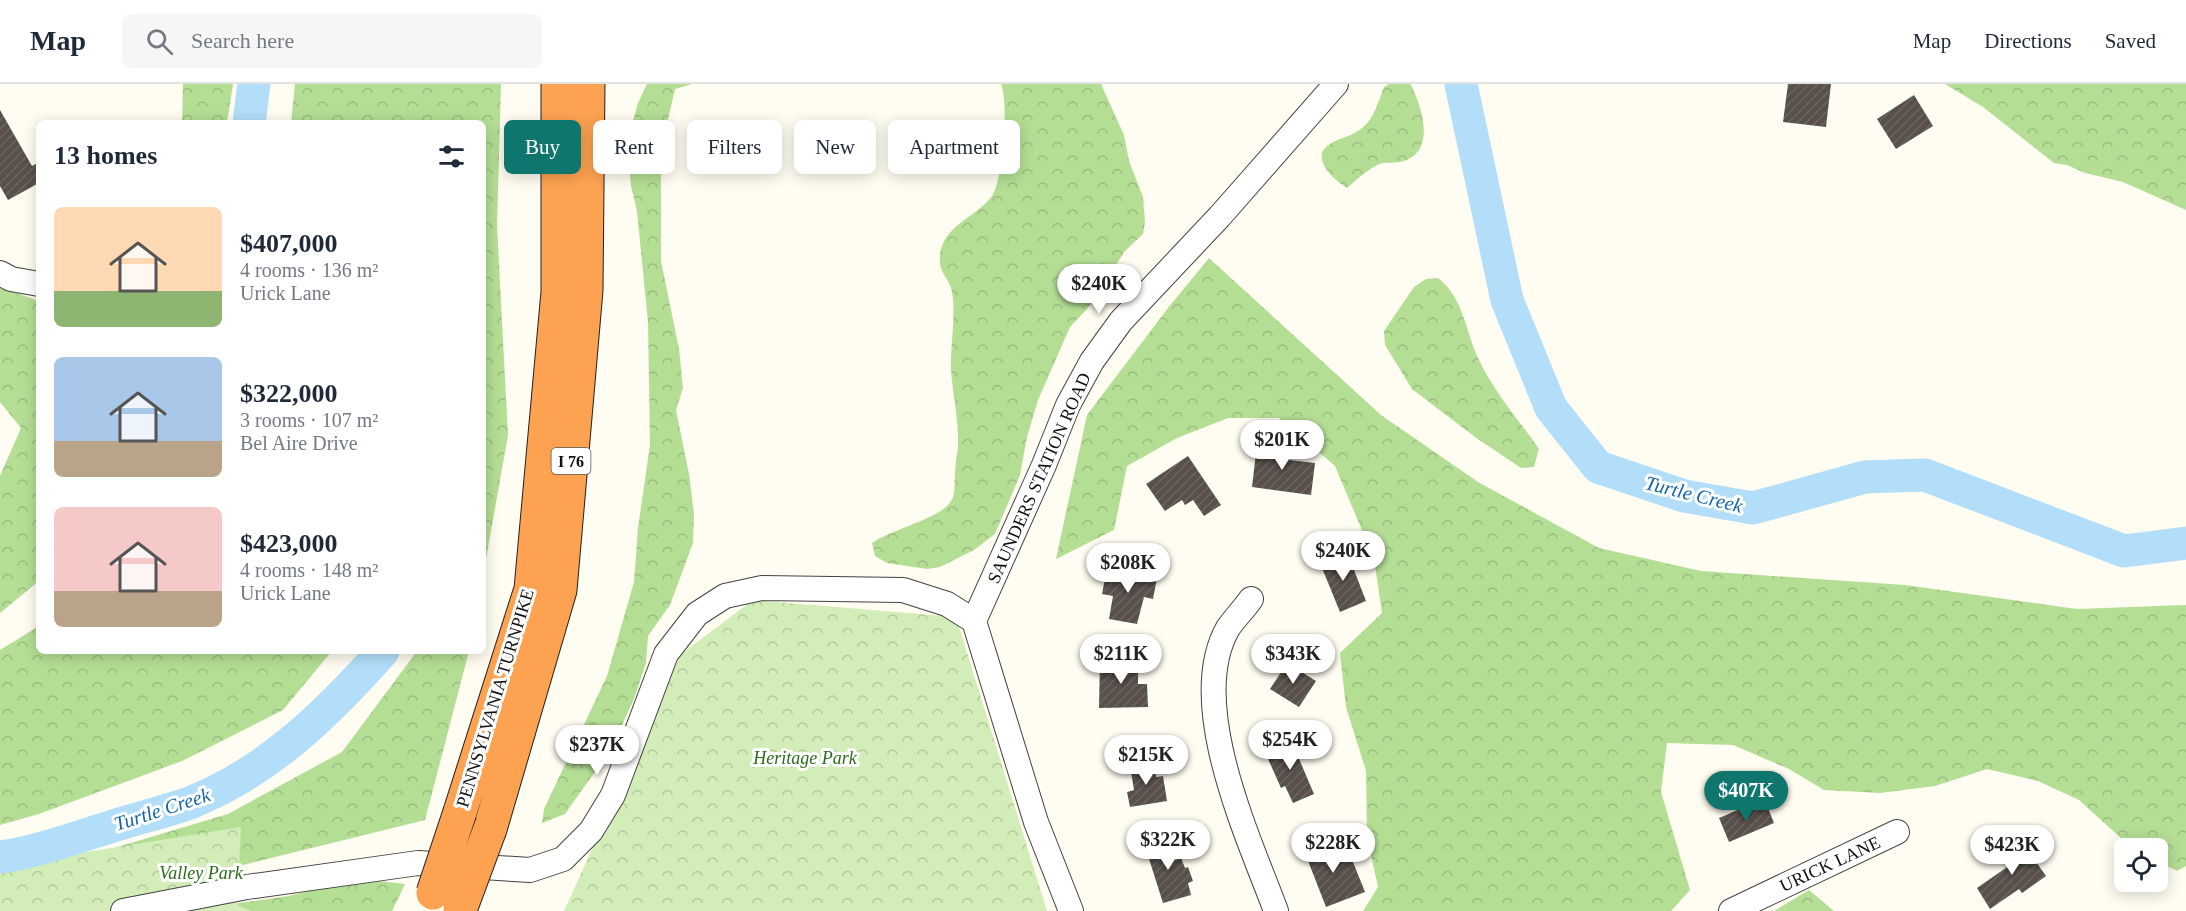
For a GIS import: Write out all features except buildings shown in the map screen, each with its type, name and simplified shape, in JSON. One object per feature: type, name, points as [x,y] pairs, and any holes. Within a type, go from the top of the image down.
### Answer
[{"type":"highway","name":"PENNSYLVANIA TURNPIKE","points":[[429,902],[531,589],[558,292],[558,84]]},
{"type":"highway","name":"PENNSYLVANIA TURNPIKE","points":[[460,911],[490,829],[560,590],[586,290],[588,84]]},
{"type":"street","name":"SAUNDERS STATION ROAD","points":[[974,621],[1044,465],[1068,405],[1092,361],[1121,321],[1220,216],[1336,84]]},
{"type":"street","points":[[0,273],[11,279],[36,283]]},
{"type":"street","points":[[123,911],[247,887],[418,863],[530,870],[564,858],[591,831],[613,795],[666,654],[698,614],[725,596],[762,588],[903,590],[947,604],[974,621],[1036,822],[1071,911]]},
{"type":"street","points":[[1251,599],[1228,629],[1218,656],[1214,689],[1219,746],[1276,911]]},
{"type":"street","name":"URICK LANE","points":[[1731,911],[1896,832]]},
{"type":"green space","points":[[183,84],[233,84],[227,120],[182,120]]},
{"type":"green space","points":[[295,84],[501,84],[497,226],[508,435],[486,559],[486,120],[291,120]]},
{"type":"green space","points":[[647,84],[692,84],[675,89],[668,120],[633,120]]},
{"type":"green space","points":[[1001,84],[1101,84],[1124,135],[1129,161],[1143,197],[1145,222],[1143,234],[1125,251],[1088,308],[1070,327],[1038,400],[1027,437],[1020,475],[995,534],[974,550],[940,567],[927,569],[887,563],[875,556],[872,543],[938,513],[946,507],[954,495],[958,437],[951,370],[953,296],[940,265],[940,255],[947,236],[992,196],[999,174],[1020,174],[1020,120],[1005,120]]},
{"type":"green space","points":[[1389,84],[1410,84],[1412,87],[1424,128],[1420,148],[1414,156],[1404,161],[1377,165],[1347,188],[1325,168],[1322,152],[1331,143],[1357,132],[1370,120],[1384,87]]},
{"type":"green space","points":[[1945,84],[2186,84],[2186,210],[2123,182],[2054,163],[1983,107]]},
{"type":"green space","points":[[630,174],[661,174],[661,261],[679,349],[683,388],[676,410],[689,474],[694,514],[693,543],[670,605],[648,636],[646,663],[634,699],[611,749],[565,814],[542,823],[544,809],[607,676],[634,582],[638,528],[650,445],[648,322],[637,211]]},
{"type":"green space","points":[[1209,258],[1381,415],[1478,482],[1599,548],[1701,571],[1905,585],[2077,609],[2186,605],[2186,866],[2177,871],[2168,866],[2168,838],[2121,838],[2079,800],[2038,781],[1987,769],[1935,786],[1880,793],[1824,790],[1789,769],[1733,745],[1667,743],[1661,792],[1690,890],[1671,911],[1363,911],[1378,887],[1367,837],[1366,771],[1346,707],[1340,653],[1382,613],[1374,559],[1335,466],[1279,418],[1228,418],[1177,438],[1127,466],[1114,530],[1056,559],[1087,415]]},
{"type":"green space","points":[[1438,278],[1447,286],[1459,305],[1474,349],[1485,372],[1539,449],[1534,467],[1521,468],[1475,437],[1412,389],[1385,345],[1384,331],[1414,287],[1426,279]]},
{"type":"green space","points":[[0,287],[36,300],[36,583],[0,613],[0,476],[21,428],[0,402]]},
{"type":"green space","name":"Heritage Park","points":[[753,600],[956,617],[1047,911],[564,911],[680,655]]},
{"type":"green space","points":[[36,628],[36,654],[330,654],[283,710],[182,761],[39,814],[0,825],[0,650]]},
{"type":"green space","points":[[415,654],[468,654],[425,820],[126,894],[7,880],[228,814],[342,752]]},
{"type":"green space","name":"Valley Park","points":[[241,827],[237,905],[252,911],[0,911],[0,866]]},
{"type":"green space","points":[[361,879],[405,884],[392,911],[184,911],[288,896]]},
{"type":"green space","points":[[1809,890],[1834,911],[1774,911]]},
{"type":"waterway","name":"Turtle Creek","points":[[249,120],[254,84]]},
{"type":"waterway","name":"Turtle Creek","points":[[1461,84],[1507,300],[1551,408],[1598,467],[1684,496],[1753,508],[1865,477],[1925,475],[2124,551],[2186,543]]},
{"type":"waterway","name":"Turtle Creek","points":[[0,857],[42,848],[172,809],[220,789],[247,774],[296,738],[341,696],[380,654]]}]
